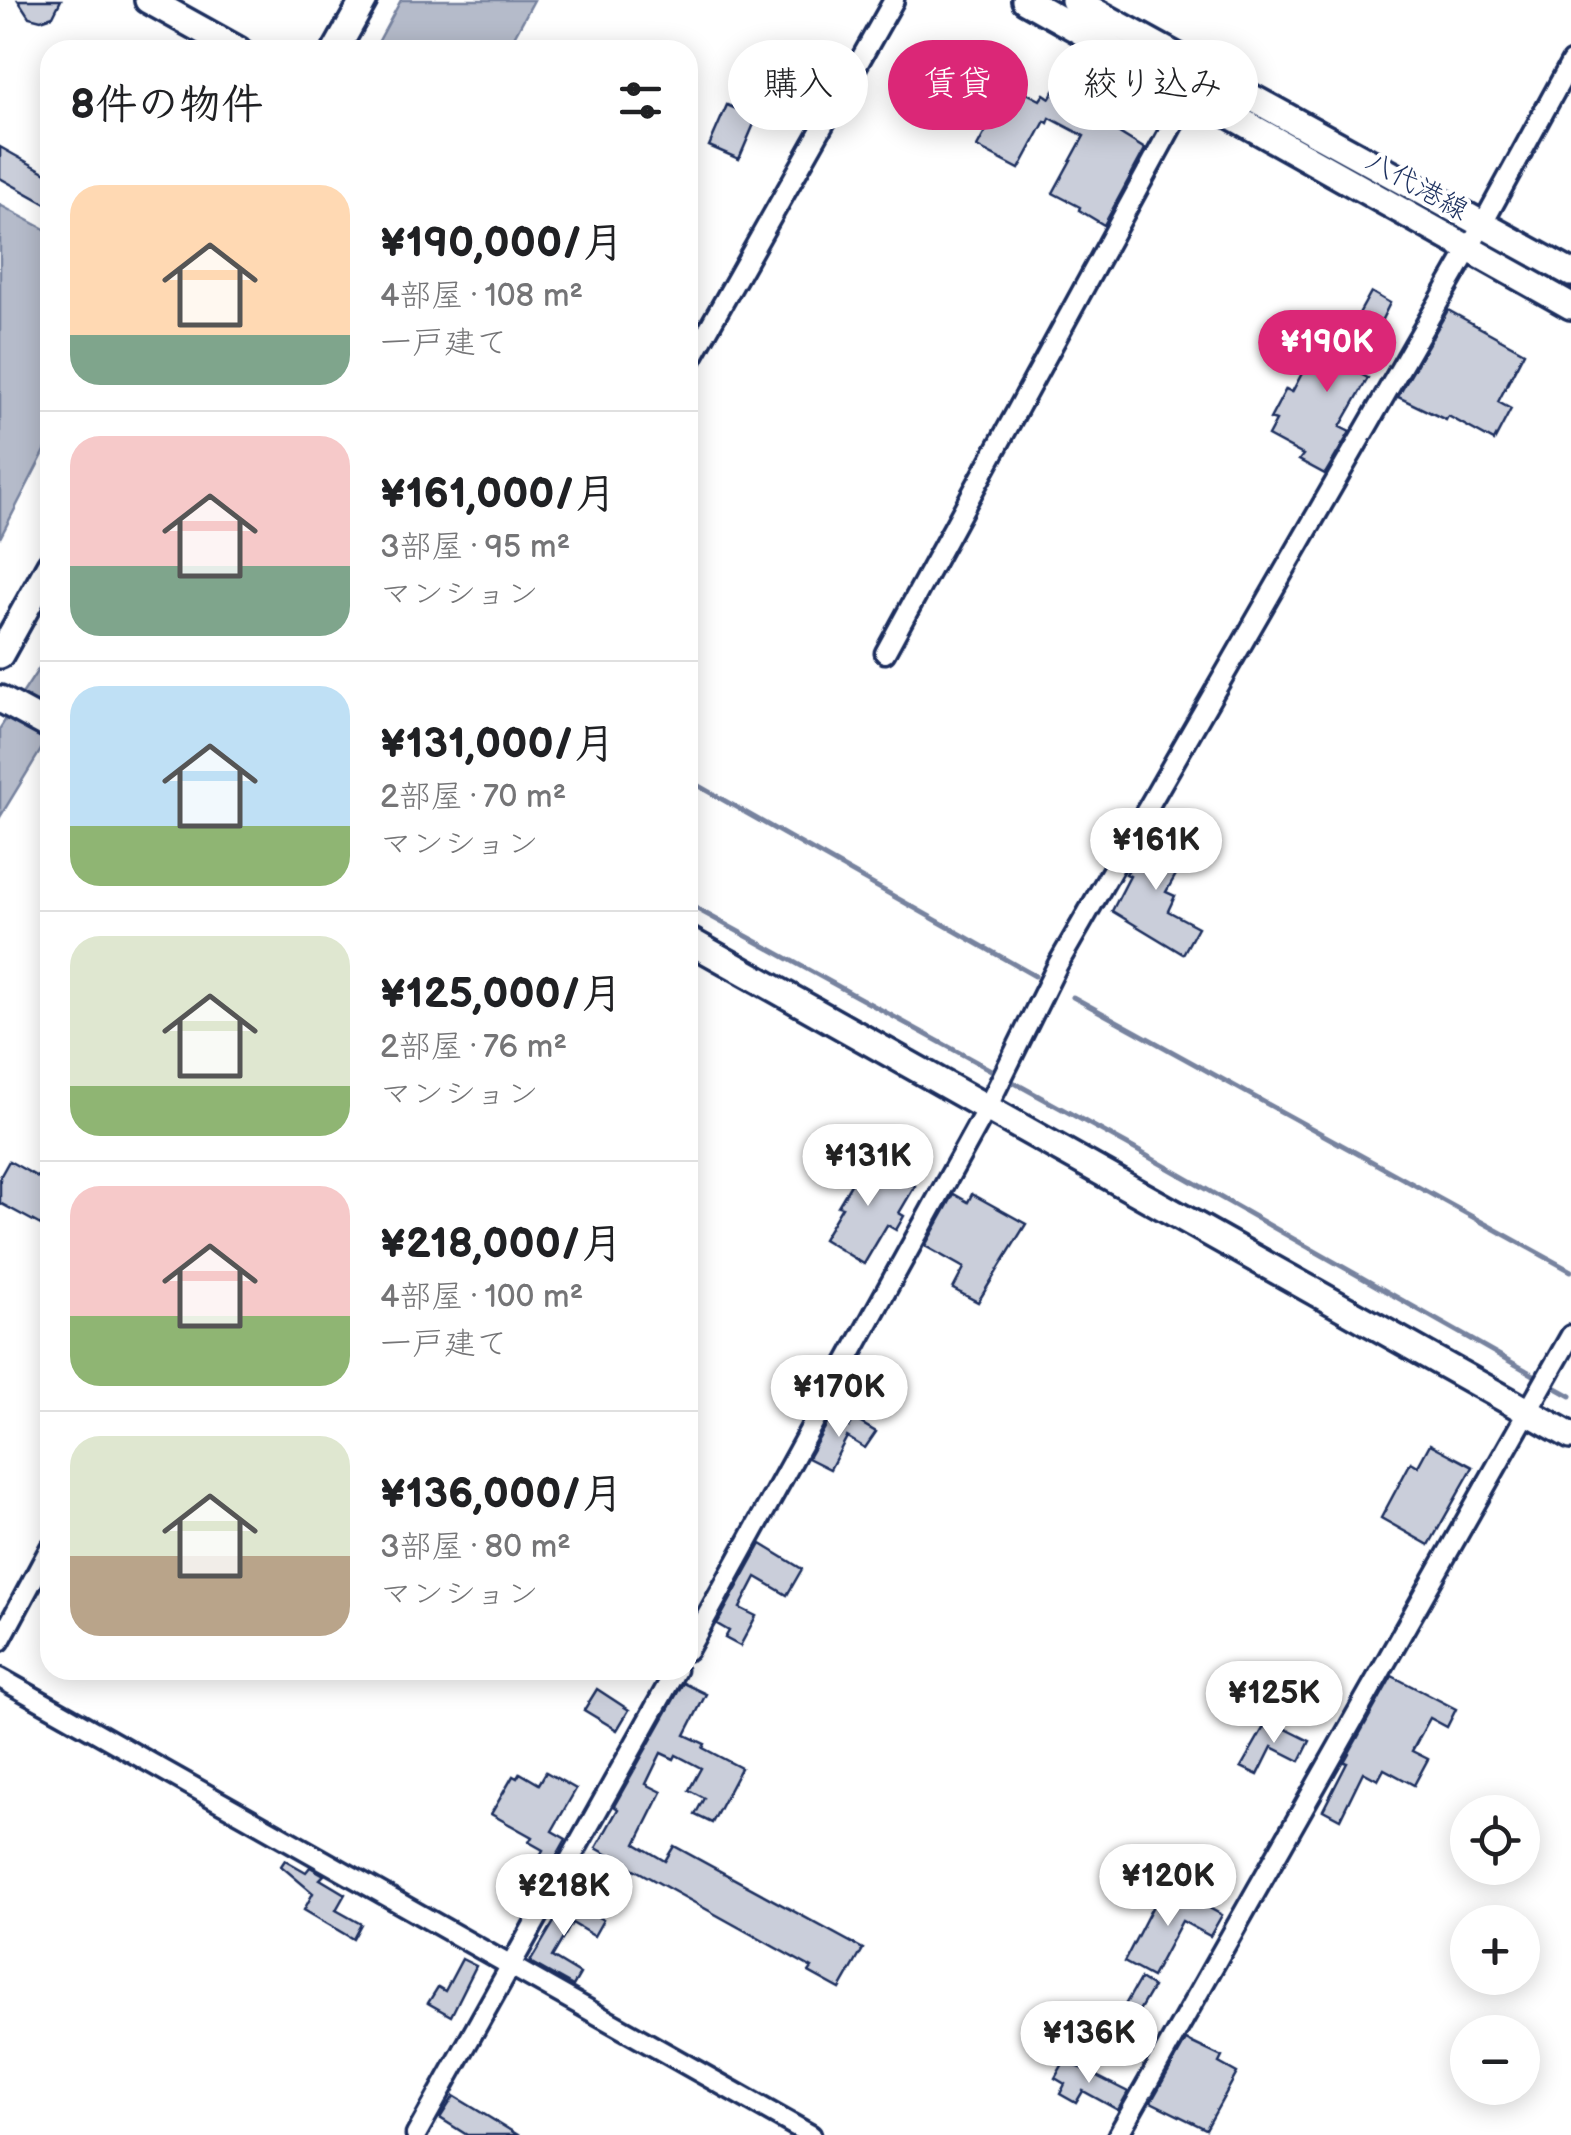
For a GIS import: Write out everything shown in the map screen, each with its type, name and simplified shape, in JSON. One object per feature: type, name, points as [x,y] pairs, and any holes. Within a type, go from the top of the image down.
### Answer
[{"type":"street","points":[[148,0],[220,40]]},
{"type":"street","points":[[342,40],[364,0]]},
{"type":"street","points":[[698,347],[894,0]]},
{"type":"street","name":"八代港線","points":[[1025,0],[1096,40]]},
{"type":"street","name":"八代港線","points":[[1074,0],[1571,273]]},
{"type":"street","points":[[698,1632],[987,1108],[1058,964],[1469,249],[1571,62]]},
{"type":"street","points":[[885,653],[1170,130]]},
{"type":"street","name":"八代港線","points":[[1256,130],[1571,306]]},
{"type":"street","points":[[0,654],[40,583]]},
{"type":"street","points":[[6,702],[40,721]]},
{"type":"street","points":[[698,946],[1531,1407],[1571,1436]]},
{"type":"street","points":[[1118,2135],[1571,1336]]},
{"type":"street","points":[[0,1642],[40,1567]]},
{"type":"street","points":[[0,1678],[811,2135]]},
{"type":"street","points":[[416,2135],[670,1680]]},
{"type":"water","points":[[401,0],[534,0],[512,40],[379,40]]},
{"type":"water","points":[[0,205],[40,227],[40,460],[0,538]]},
{"type":"water","points":[[40,667],[40,751],[0,817],[0,728]]},
{"type":"building","points":[[18,0],[61,0],[53,16],[41,20],[29,17]]},
{"type":"building","points":[[1028,94],[1040,100],[1044,94],[1048,97],[1048,123],[1045,121],[1019,169],[977,147],[986,130],[1028,130]]},
{"type":"building","points":[[727,105],[728,130],[751,130],[739,159],[709,146]]},
{"type":"building","points":[[1073,130],[1114,130],[1145,149],[1104,225],[1053,193],[1084,136]]},
{"type":"building","points":[[0,147],[40,169],[40,200],[0,178]]},
{"type":"building","points":[[1371,292],[1390,303],[1356,372],[1368,378],[1340,427],[1350,432],[1325,474],[1299,460],[1303,455],[1268,436],[1276,421],[1270,419],[1286,389],[1292,392],[1315,349],[1338,362]]},
{"type":"building","points":[[1448,310],[1524,352],[1498,402],[1511,409],[1494,441],[1448,416],[1446,420],[1398,397]]},
{"type":"building","points":[[1152,830],[1189,852],[1166,892],[1175,896],[1168,911],[1198,927],[1183,954],[1112,911],[1130,876],[1126,874]]},
{"type":"building","points":[[863,1154],[915,1186],[899,1213],[904,1216],[896,1230],[887,1225],[864,1264],[823,1239],[842,1207],[838,1206],[856,1176],[852,1173]]},
{"type":"building","points":[[9,1161],[40,1178],[40,1225],[0,1203],[0,1177]]},
{"type":"building","points":[[954,1194],[968,1202],[972,1194],[1026,1224],[978,1302],[953,1289],[964,1268],[925,1246]]},
{"type":"building","points":[[831,1417],[849,1427],[854,1419],[876,1432],[865,1448],[847,1437],[830,1469],[808,1458]]},
{"type":"building","points":[[1430,1444],[1473,1467],[1429,1545],[1381,1518],[1411,1462],[1418,1466]]},
{"type":"building","points":[[761,1544],[802,1569],[787,1595],[756,1577],[740,1608],[756,1616],[740,1646],[725,1638],[729,1631],[717,1624]]},
{"type":"building","points":[[1392,1676],[1456,1709],[1447,1727],[1430,1718],[1412,1751],[1428,1759],[1414,1785],[1384,1769],[1378,1780],[1363,1772],[1340,1819],[1323,1810],[1347,1763],[1344,1762]]},
{"type":"building","points":[[683,1683],[706,1694],[685,1735],[741,1768],[712,1823],[695,1815],[704,1798],[689,1790],[701,1768],[676,1755],[674,1759],[661,1753],[646,1784],[662,1792],[636,1844],[665,1861],[674,1846],[863,1949],[840,1989],[809,1972],[812,1968],[596,1848],[618,1809],[614,1806]]},
{"type":"building","points":[[597,1689],[629,1710],[617,1730],[584,1710]]},
{"type":"building","points":[[1268,1720],[1310,1741],[1300,1761],[1272,1747],[1258,1775],[1241,1767]]},
{"type":"building","points":[[546,1772],[576,1789],[552,1831],[566,1839],[523,1916],[512,1910],[543,1850],[529,1842],[532,1837],[491,1814],[513,1776],[517,1778],[520,1773],[539,1784]]},
{"type":"building","points":[[285,1860],[306,1872],[310,1867],[324,1875],[320,1879],[345,1894],[336,1910],[361,1924],[353,1939],[304,1910],[313,1893],[281,1866]]},
{"type":"building","points":[[1174,1889],[1222,1915],[1210,1936],[1182,1921],[1152,1977],[1124,1962],[1159,1894],[1169,1899]]},
{"type":"building","points":[[564,1896],[603,1920],[594,1936],[572,1923],[552,1957],[580,1974],[573,1986],[530,1962],[557,1917],[554,1915]]},
{"type":"building","points":[[462,1959],[476,1966],[451,2016],[428,2003],[438,1987],[445,1991]]},
{"type":"building","points":[[1140,1979],[1153,1987],[1123,2038],[1110,2031]]},
{"type":"building","points":[[1186,2040],[1222,2057],[1219,2063],[1237,2073],[1206,2129],[1151,2102]]},
{"type":"building","points":[[1065,2060],[1128,2092],[1118,2110],[1083,2091],[1076,2103],[1060,2094],[1065,2084],[1055,2078]]},
{"type":"building","points":[[454,2096],[518,2135],[467,2135],[440,2118]]},
{"type":"waterway","points":[[698,786],[1035,976]]},
{"type":"waterway","points":[[698,909],[1126,1144],[1541,1379]]},
{"type":"waterway","points":[[1073,997],[1571,1271]]},
{"type":"waterway","points":[[1551,1385],[1571,1396]]}]
